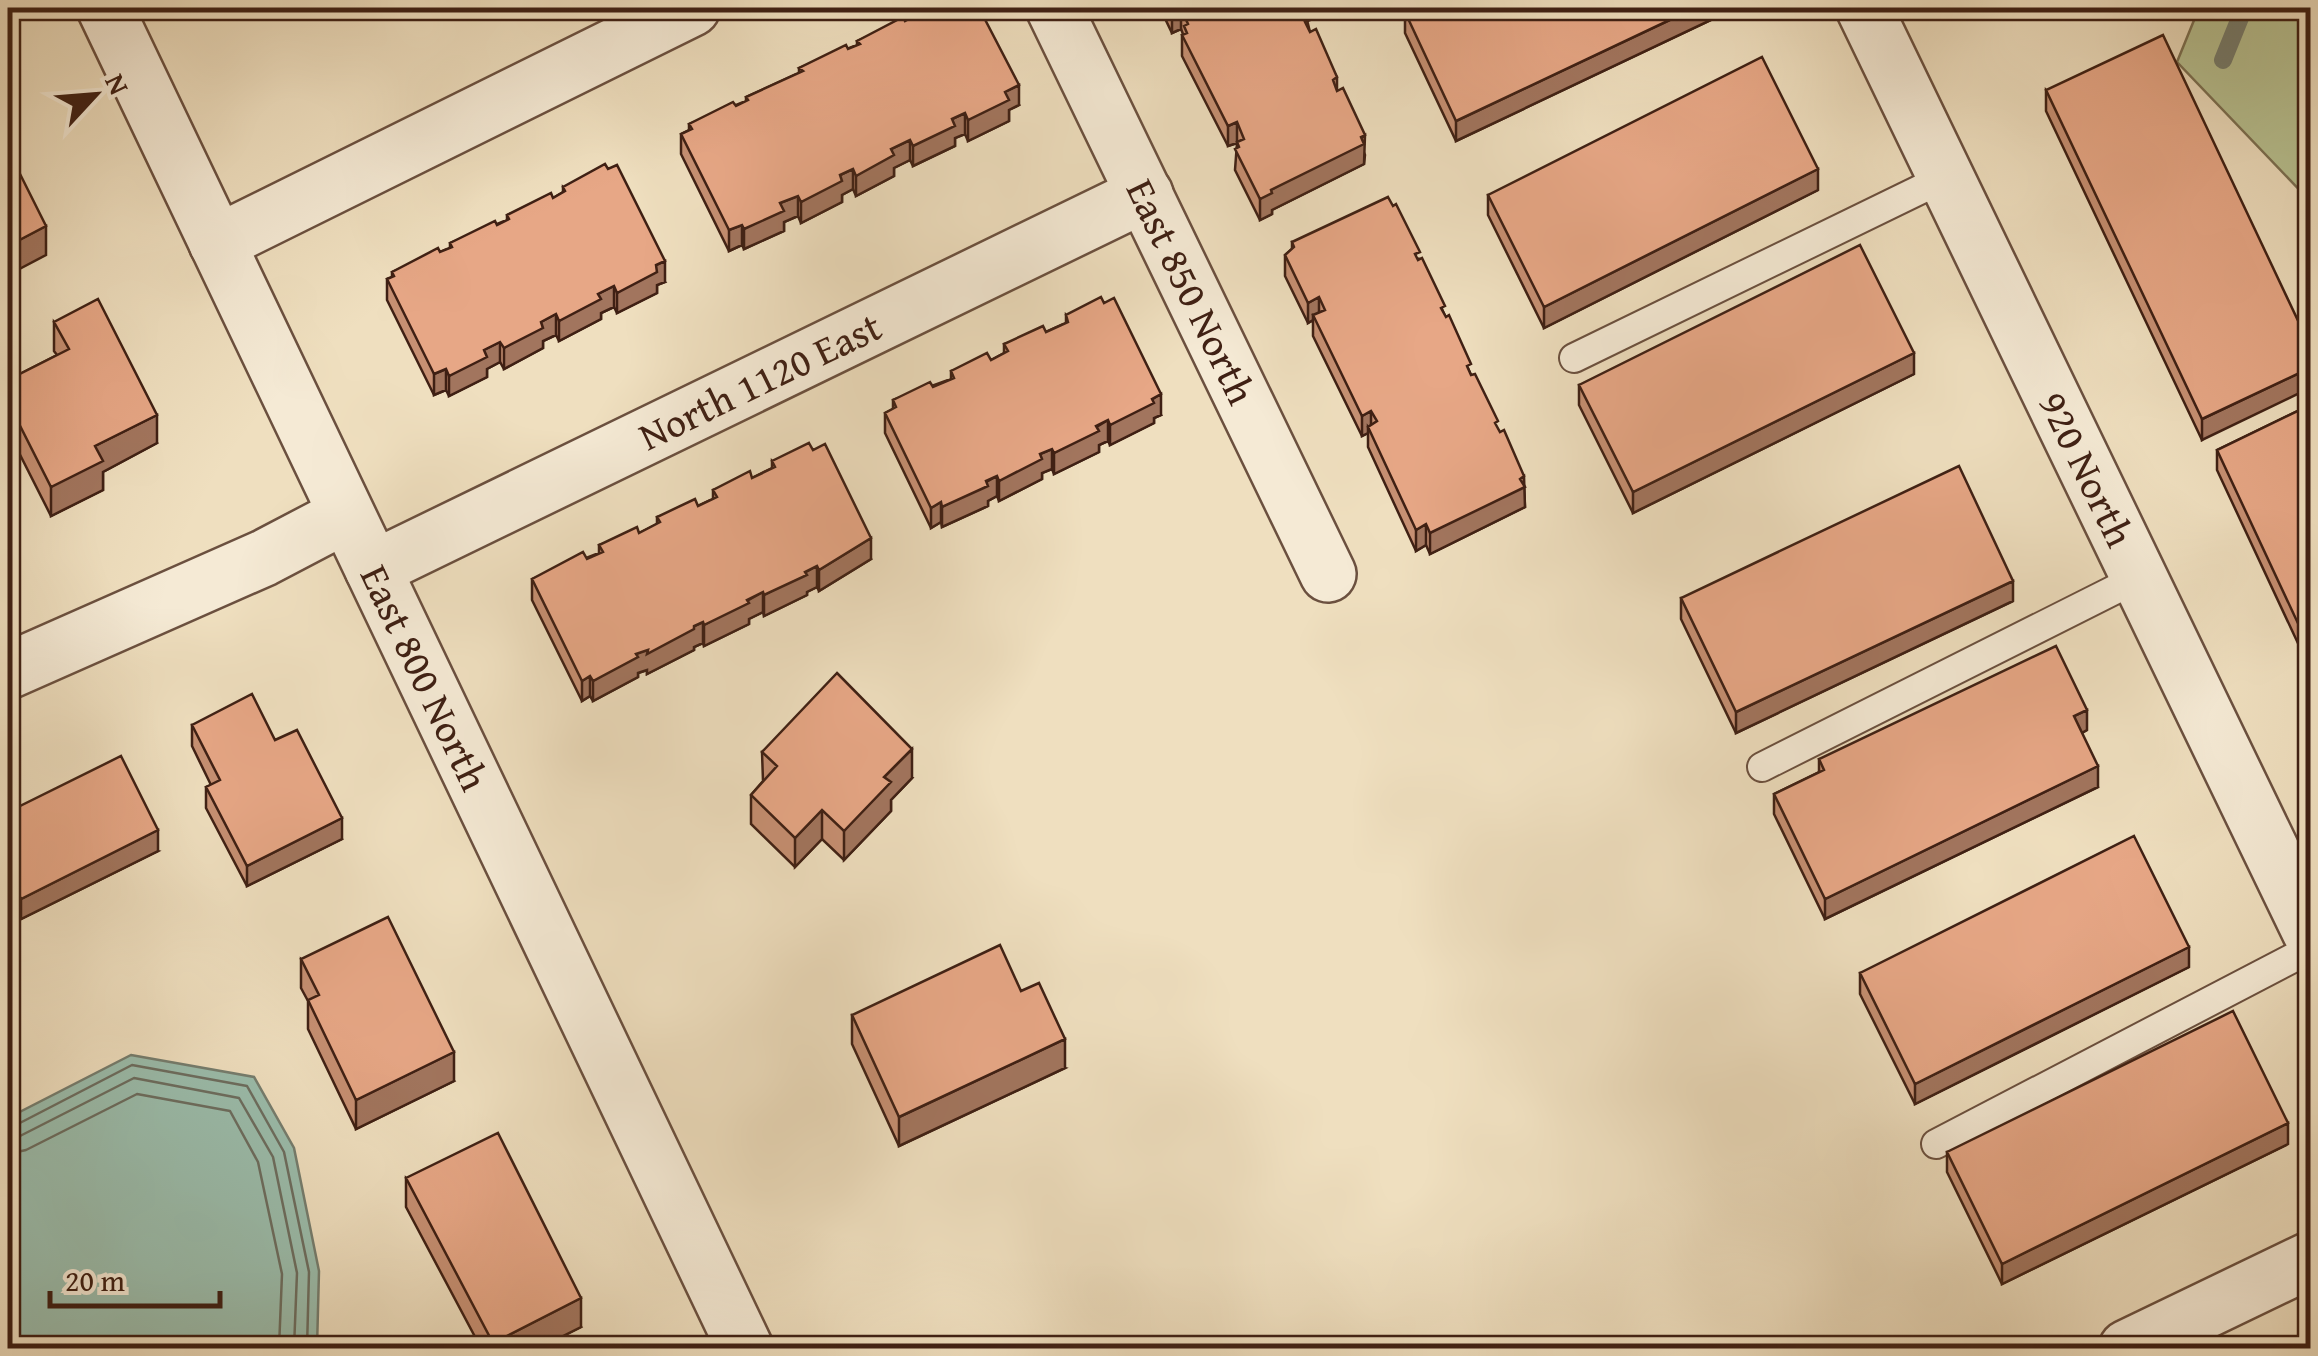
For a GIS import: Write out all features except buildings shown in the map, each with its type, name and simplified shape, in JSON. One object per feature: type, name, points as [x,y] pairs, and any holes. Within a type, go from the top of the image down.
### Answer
[{"type":"street","name":"East 800 North","points":[[105,8],[744,1348]]},
{"type":"street","points":[[218,243],[692,8]]},
{"type":"street","name":"East 850 North","points":[[1054,8],[1328,574]]},
{"type":"street","name":"920 North","points":[[1864,8],[2310,931]]},
{"type":"street","name":"North 1120 East","points":[[374,569],[1145,194]]},
{"type":"street","points":[[8,671],[264,558],[346,515]]},
{"type":"street","points":[[2127,1348],[2310,1260]]},
{"type":"lane","points":[[1574,358],[1946,177]]},
{"type":"lane","points":[[1762,768],[2140,578]]},
{"type":"lane","points":[[1936,1144],[2310,949]]},
{"type":"shaded area","points":[[2199,8],[2310,8],[2310,201],[2177,62]]},
{"type":"water","points":[[131,1055],[254,1077],[294,1148],[319,1271],[317,1348],[8,1348],[8,1118]]},
{"type":"waterway","points":[[2223,60],[2244,8]]}]
